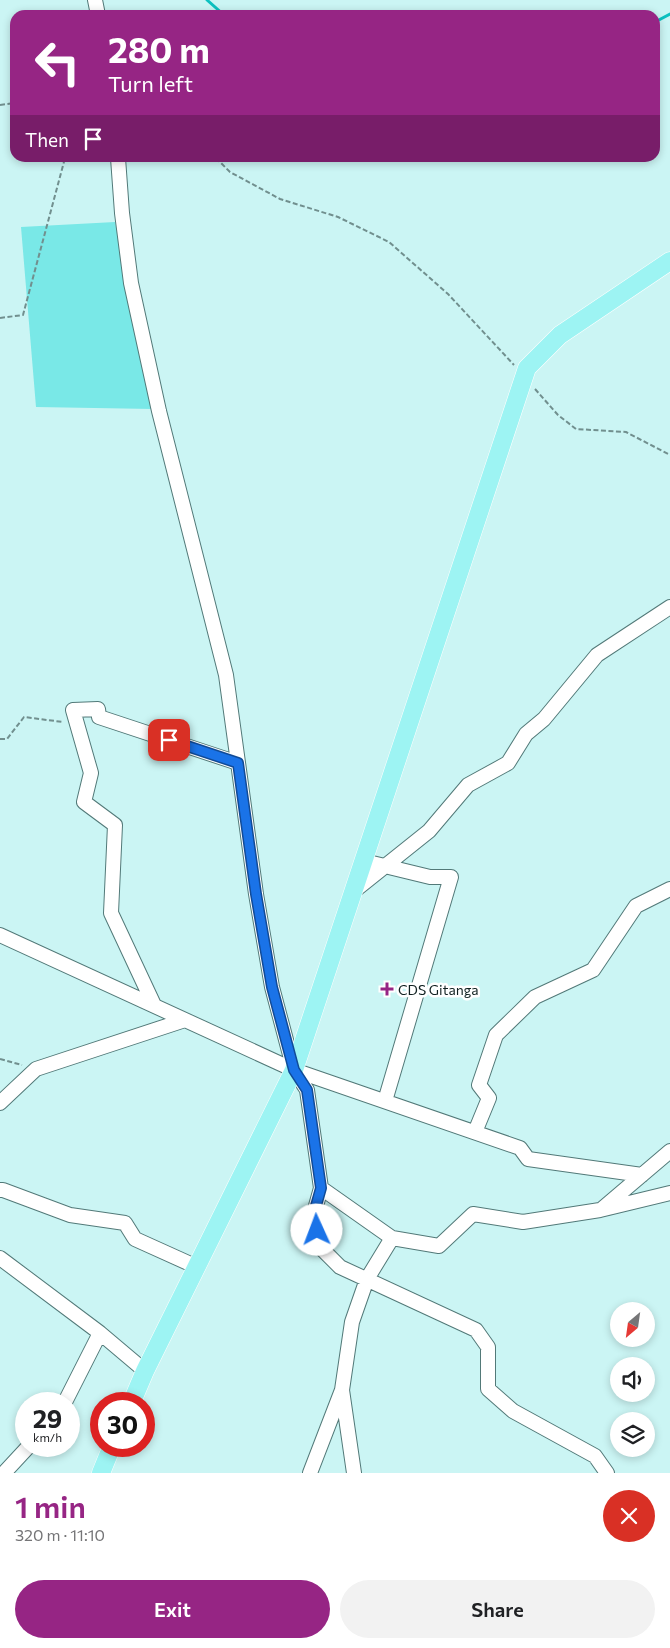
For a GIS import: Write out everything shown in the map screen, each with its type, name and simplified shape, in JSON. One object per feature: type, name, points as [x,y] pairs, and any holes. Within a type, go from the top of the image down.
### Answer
[{"type":"main road","points":[[136,1392],[294,1070],[527,368],[560,335],[670,262]]},
{"type":"main road","points":[[101,1473],[108,1457]]},
{"type":"street","points":[[118,162],[122,213],[131,283],[159,411],[226,675],[256,894],[272,987],[294,1070],[307,1090],[321,1188],[314,1213],[320,1247],[340,1267],[476,1330],[488,1347],[488,1389],[513,1411],[595,1456],[606,1473]]},
{"type":"street","points":[[354,891],[429,831],[468,785],[508,763],[526,734],[544,718],[597,655],[670,608]]},
{"type":"street","points":[[154,1005],[111,913],[115,825],[84,802],[91,773],[73,710],[98,709],[99,717],[238,763]]},
{"type":"street","points":[[364,861],[430,877],[451,878],[385,1100]]},
{"type":"street","points":[[475,1132],[489,1098],[479,1085],[496,1036],[535,997],[593,970],[636,906],[670,889]]},
{"type":"street","points":[[0,935],[294,1070],[520,1148],[528,1159],[642,1175]]},
{"type":"street","points":[[0,1103],[36,1069],[185,1020]]},
{"type":"street","points":[[600,1210],[670,1151]]},
{"type":"street","points":[[321,1188],[392,1238],[439,1246],[473,1214],[523,1222],[600,1210],[670,1193]]},
{"type":"street","points":[[0,1190],[70,1215],[125,1223],[135,1239],[196,1267]]},
{"type":"street","points":[[310,1473],[342,1390],[352,1322],[367,1279],[392,1238]]},
{"type":"street","points":[[0,1258],[100,1332],[145,1371]]},
{"type":"street","points":[[70,1392],[100,1332]]},
{"type":"street","points":[[342,1390],[354,1473]]},
{"type":"street","points":[[4,1473],[19,1457]]},
{"type":"path","points":[[0,318],[23,315],[64,162]]},
{"type":"path","points":[[220,162],[230,172],[280,199],[338,217],[389,242],[448,294],[558,415],[576,429],[626,432],[670,455]]},
{"type":"path","points":[[0,739],[7,739],[24,717],[78,724]]},
{"type":"path","points":[[0,1059],[36,1069]]},
{"type":"shaded area","points":[[115,222],[153,409],[36,407],[21,227]]},
{"type":"waterway","points":[[207,0],[218,10]]},
{"type":"waterway","points":[[660,19],[670,14]]},
{"type":"place","name":"CDS Gitanga","points":[[387,989]]},
{"type":"route","points":[[169,740],[238,763],[256,894],[272,987],[294,1070],[307,1090],[321,1188],[314,1213],[317,1230]]}]
